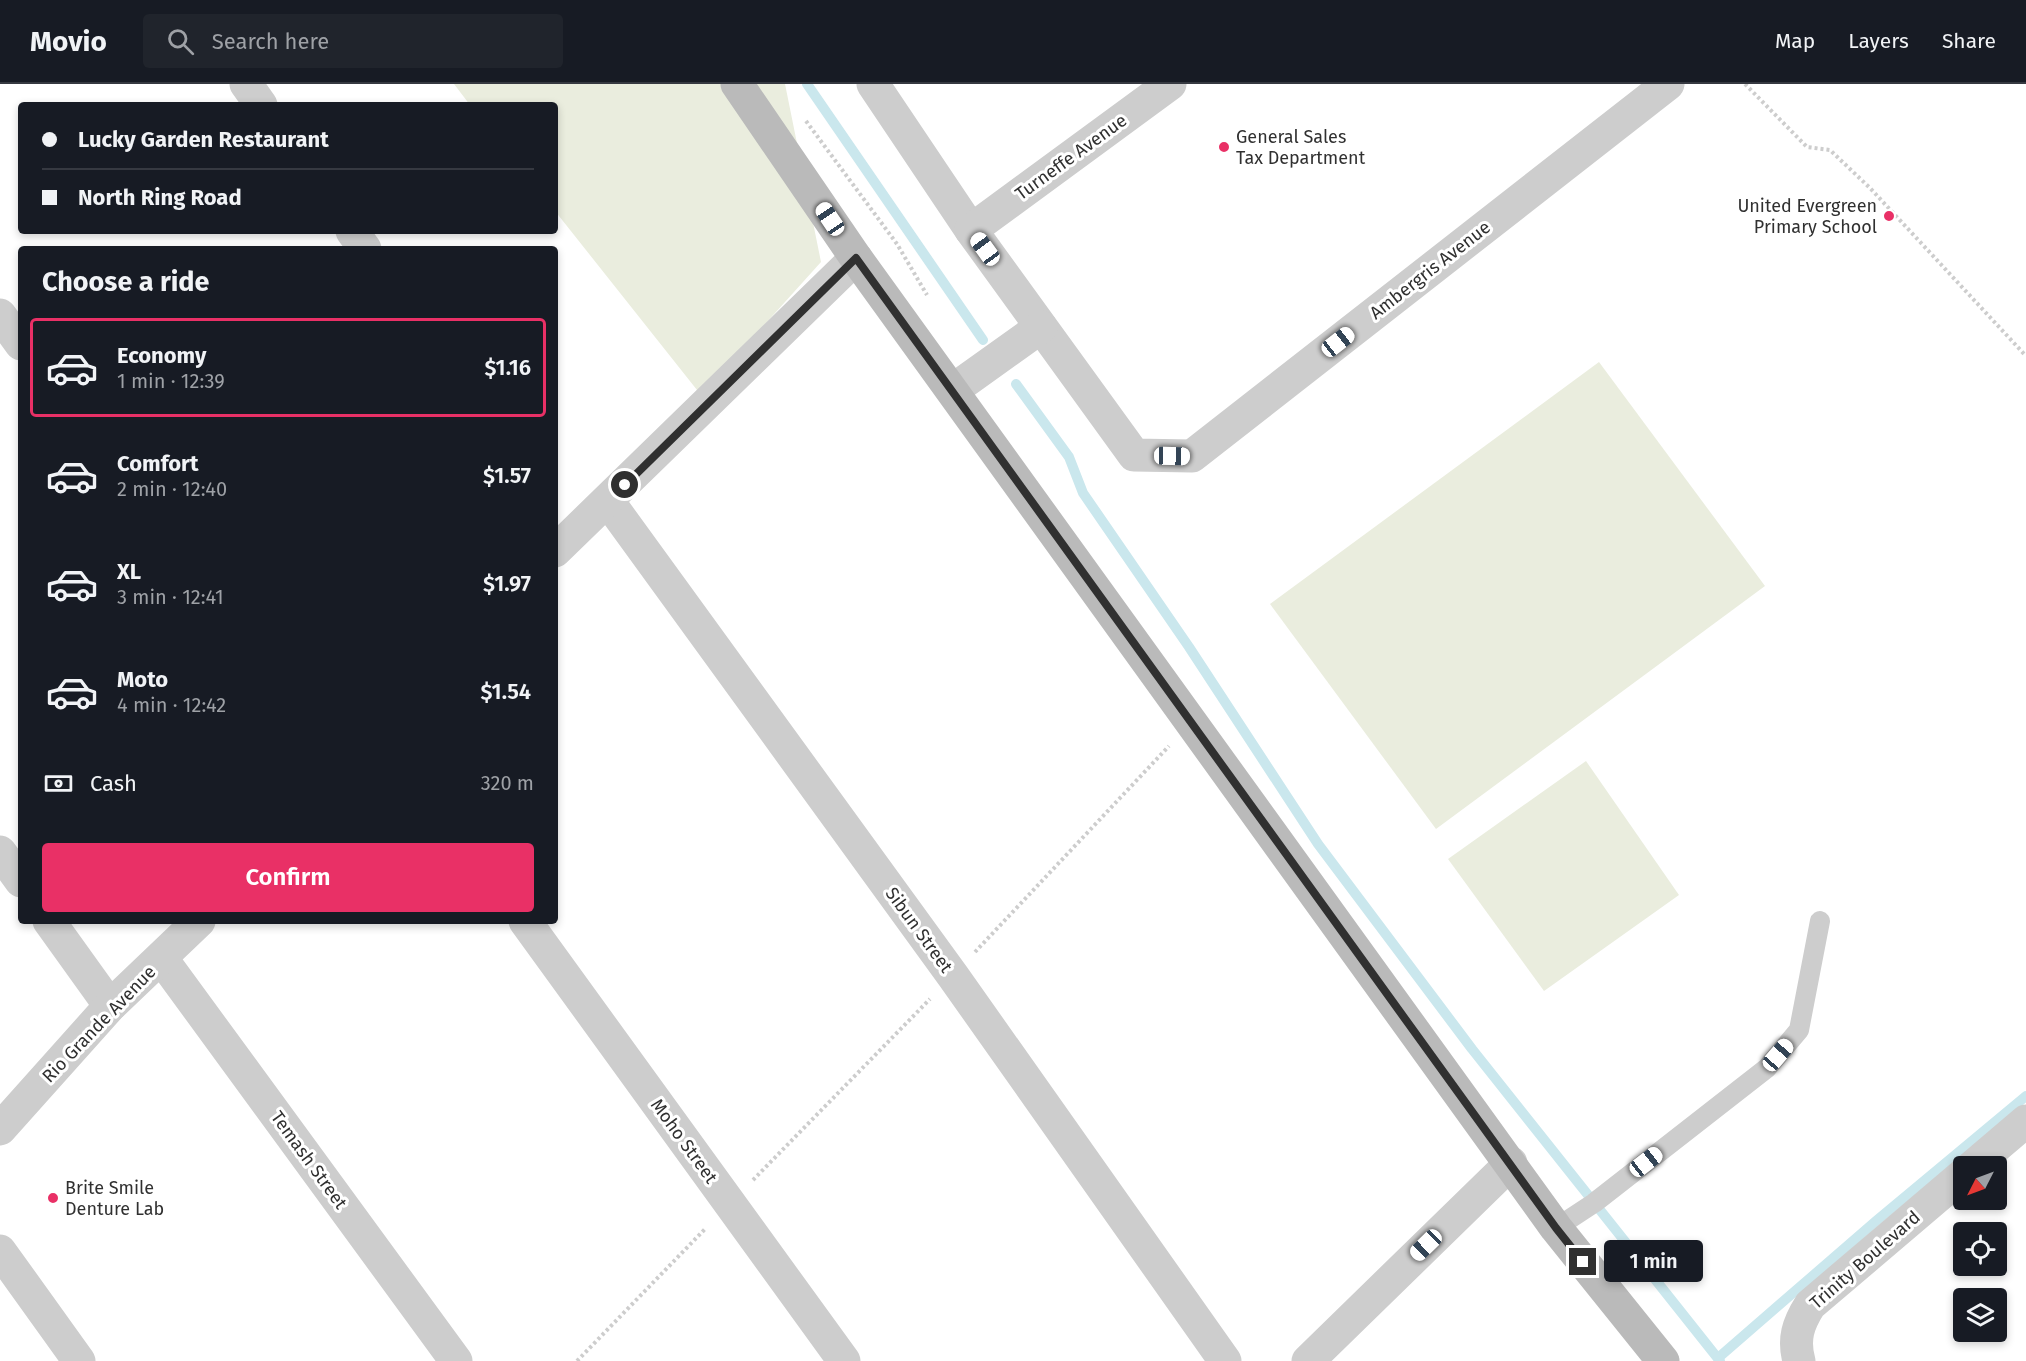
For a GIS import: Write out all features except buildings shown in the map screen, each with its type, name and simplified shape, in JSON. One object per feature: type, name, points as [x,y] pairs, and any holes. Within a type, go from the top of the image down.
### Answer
[{"type":"main road","points":[[737,84],[856,258],[1556,1228],[1664,1361]]},
{"type":"street","points":[[246,84],[259,102]]},
{"type":"street","points":[[873,84],[971,230],[1041,327],[953,390]]},
{"type":"street","name":"Turneffe Avenue","points":[[971,230],[1170,84]]},
{"type":"street","name":"Ambergris Avenue","points":[[1041,327],[1134,455],[1192,456],[1668,84]]},
{"type":"street","points":[[560,534],[608,501],[856,258]]},
{"type":"street","points":[[0,315],[18,340]]},
{"type":"street","name":"Sibun Street","points":[[608,501],[952,976],[1225,1361]]},
{"type":"street","points":[[0,852],[18,877]]},
{"type":"street","points":[[51,924],[110,1006]]},
{"type":"street","name":"Rio Grande Avenue","points":[[0,1129],[110,1006],[162,959],[196,924]]},
{"type":"street","name":"Moho Street","points":[[527,924],[844,1361]]},
{"type":"street","name":"Temash Street","points":[[162,959],[456,1361]]},
{"type":"street","points":[[1985,1156],[2026,1121]]},
{"type":"street","points":[[1308,1361],[1511,1164]]},
{"type":"street","name":"Trinity Boulevard","points":[[1799,1361],[1795,1345],[1799,1322],[1810,1305],[1953,1183]]},
{"type":"street","points":[[0,1251],[79,1361]]},
{"type":"lane","points":[[1556,1228],[1594,1203],[1767,1068],[1793,1038],[1799,1030],[1820,921]]},
{"type":"path","points":[[1745,84],[1807,147],[1830,150],[1870,188],[2026,356]]},
{"type":"path","points":[[577,1361],[952,976],[1171,744],[1194,728]]},
{"type":"shaded area","points":[[454,84],[785,84],[821,262],[701,395],[558,215],[558,102],[468,102]]},
{"type":"shaded area","points":[[1599,362],[1765,586],[1436,829],[1270,604]]},
{"type":"shaded area","points":[[1586,761],[1679,895],[1544,991],[1448,859]]},
{"type":"waterway","points":[[807,84],[983,340]]},
{"type":"waterway","points":[[1016,384],[1069,457],[1083,493],[1189,647],[1318,844],[1472,1049],[1720,1361]]},
{"type":"waterway","points":[[1718,1358],[1876,1221],[2026,1096]]},
{"type":"place","name":"General Sales Tax Department","points":[[1224,147]]},
{"type":"place","name":"United Evergreen Primary School","points":[[1889,216]]},
{"type":"place","name":"Brite Smile Denture Lab","points":[[53,1198]]},
{"type":"route","points":[[625,485],[856,258],[1556,1228],[1583,1262]]}]
